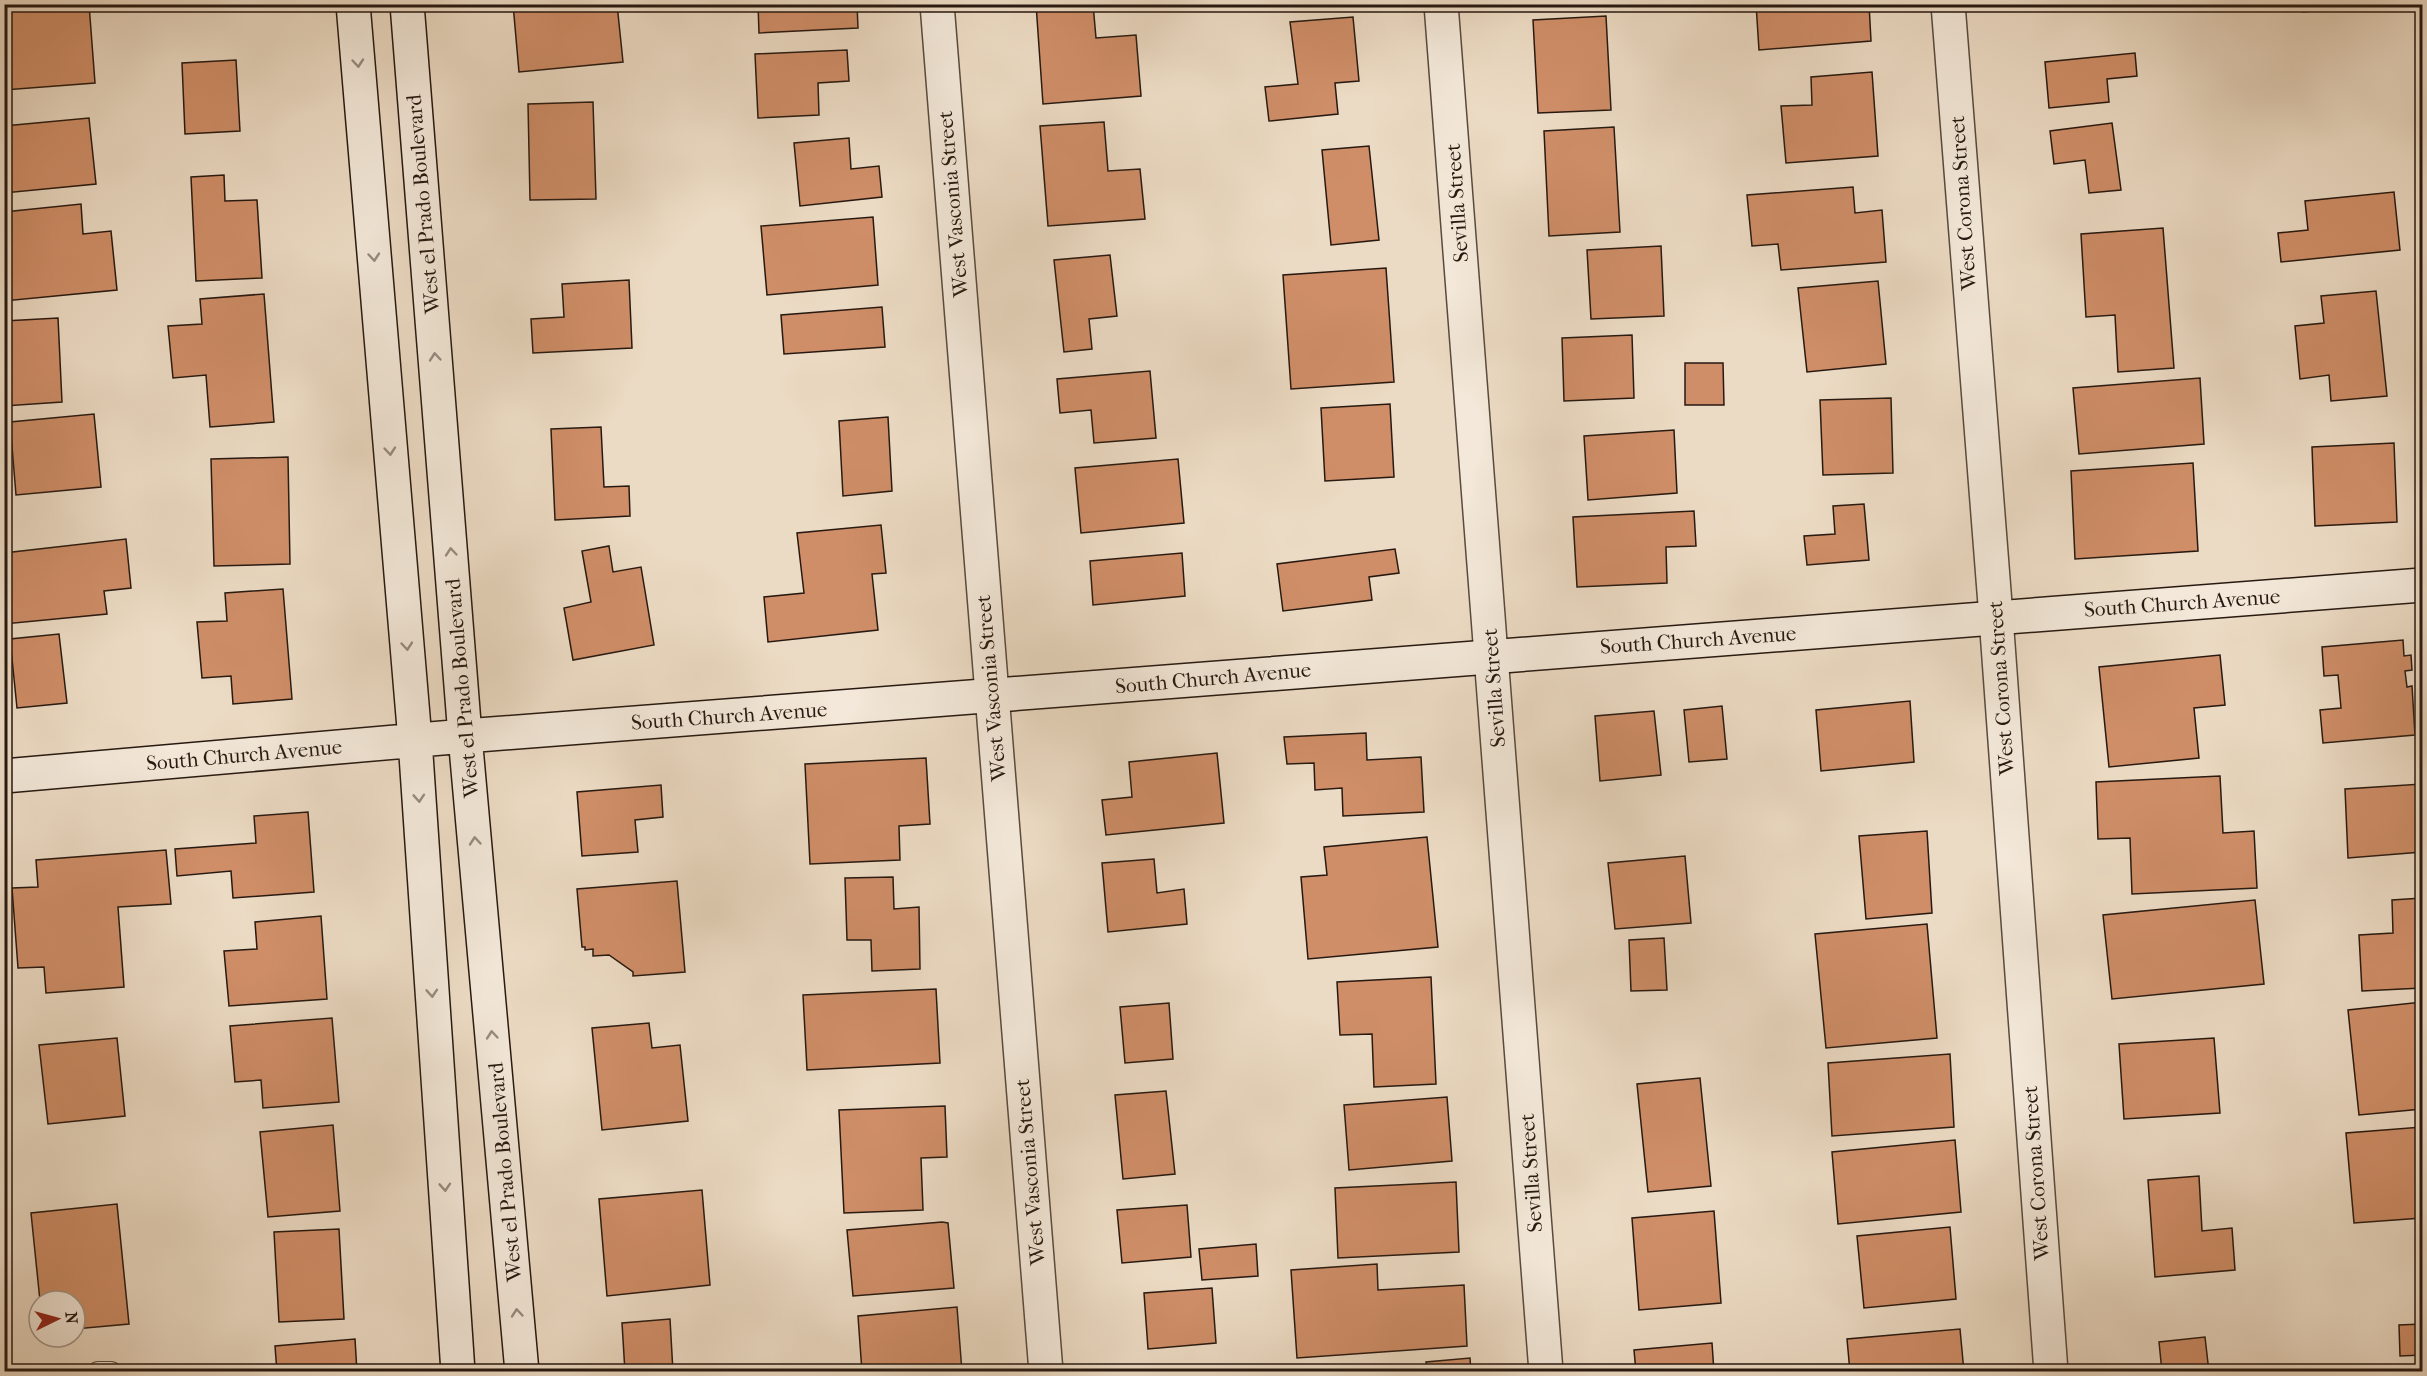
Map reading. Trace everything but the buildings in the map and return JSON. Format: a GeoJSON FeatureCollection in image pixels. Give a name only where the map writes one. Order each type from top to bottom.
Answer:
{"type":"FeatureCollection","features":[{"type":"Feature","properties":{"kind":"street"},"geometry":{"type":"LineString","coordinates":[[353,4],[415,740],[458,1371]]}},
{"type":"Feature","properties":{"kind":"street","name":"West el Prado Boulevard"},"geometry":{"type":"LineString","coordinates":[[407,4],[465,736],[522,1371]]}},
{"type":"Feature","properties":{"kind":"street","name":"West Vasconia Street"},"geometry":{"type":"LineString","coordinates":[[937,4],[1046,1371]]}},
{"type":"Feature","properties":{"kind":"street","name":"Sevilla Street"},"geometry":{"type":"LineString","coordinates":[[1441,4],[1546,1371]]}},
{"type":"Feature","properties":{"kind":"street","name":"West Corona Street"},"geometry":{"type":"LineString","coordinates":[[1948,4],[1996,617],[2051,1371]]}},
{"type":"Feature","properties":{"kind":"street","name":"South Church Avenue"},"geometry":{"type":"LineString","coordinates":[[4,776],[465,736],[2422,585]]}},
{"type":"Feature","properties":{"kind":"lane"},"geometry":{"type":"LineString","coordinates":[[98,1371],[111,1371]]}}]}
